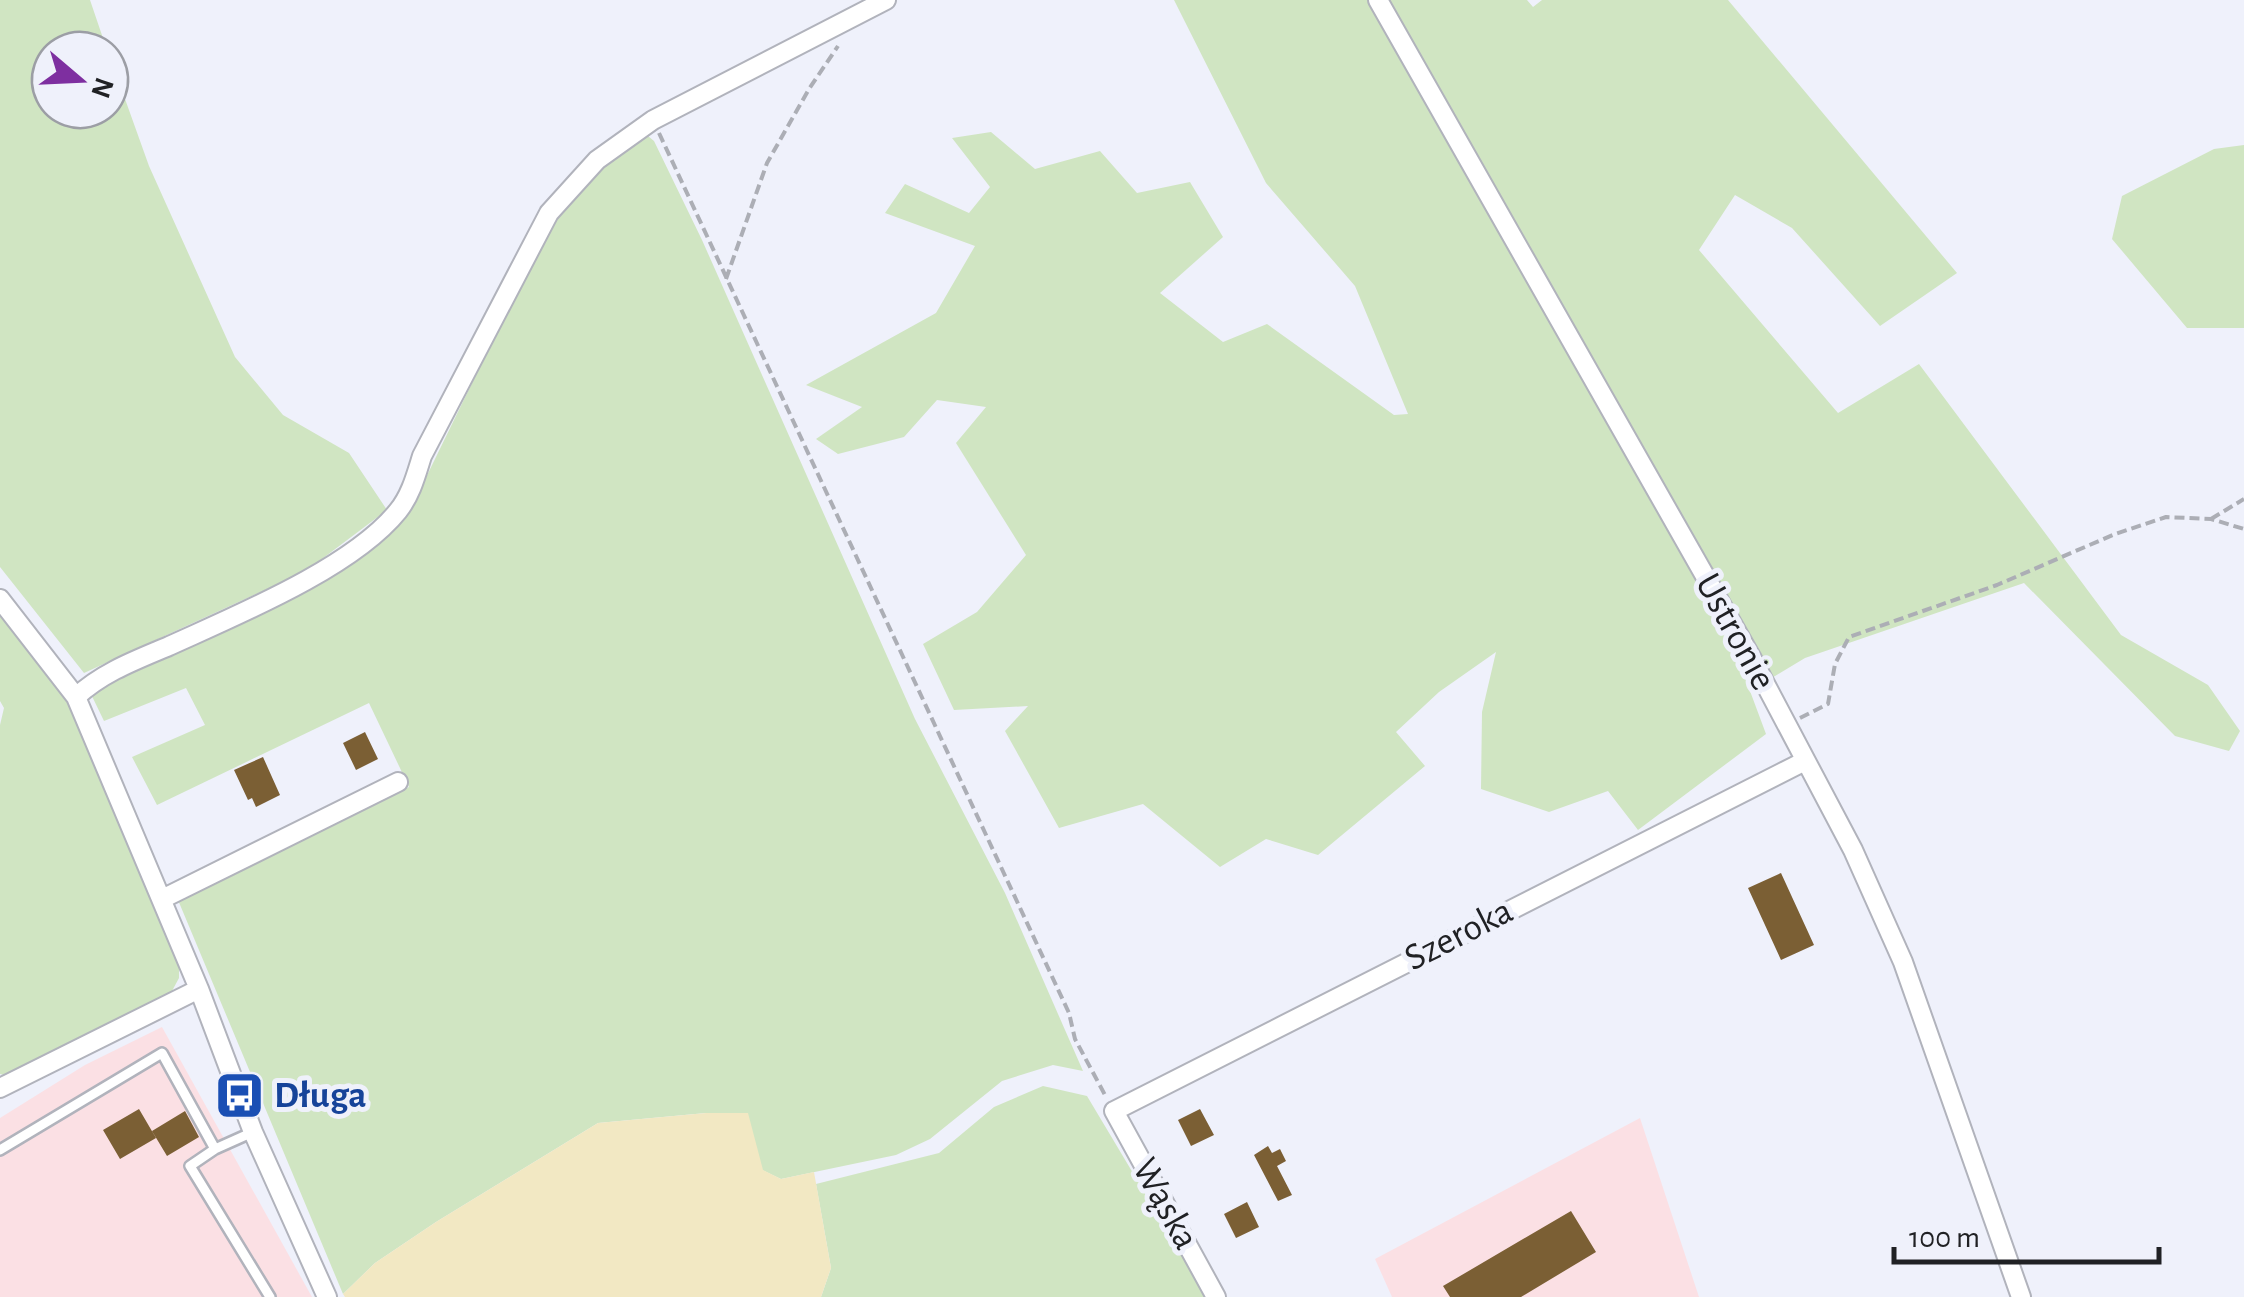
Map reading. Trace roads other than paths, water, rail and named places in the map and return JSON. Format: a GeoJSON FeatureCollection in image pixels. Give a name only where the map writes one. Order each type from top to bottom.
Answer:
{"type":"FeatureCollection","features":[{"type":"Feature","properties":{"kind":"street"},"geometry":{"type":"LineString","coordinates":[[76,697],[97,678],[235,616],[363,547],[400,510],[414,484],[422,456],[549,213],[597,160],[652,120],[886,0]]}},
{"type":"Feature","properties":{"kind":"street","name":"Ustronie"},"geometry":{"type":"LineString","coordinates":[[1378,0],[1853,850],[1904,962],[2021,1297]]}},
{"type":"Feature","properties":{"kind":"street"},"geometry":{"type":"LineString","coordinates":[[0,599],[76,697],[162,898],[253,1132],[327,1297]]}},
{"type":"Feature","properties":{"kind":"street","name":"Szeroka"},"geometry":{"type":"LineString","coordinates":[[1114,1110],[1806,760]]}},
{"type":"Feature","properties":{"kind":"street"},"geometry":{"type":"LineString","coordinates":[[162,898],[398,782]]}},
{"type":"Feature","properties":{"kind":"street"},"geometry":{"type":"LineString","coordinates":[[0,1088],[199,989]]}},
{"type":"Feature","properties":{"kind":"street","name":"Wąska"},"geometry":{"type":"LineString","coordinates":[[1114,1110],[1216,1297]]}},
{"type":"Feature","properties":{"kind":"lane"},"geometry":{"type":"LineString","coordinates":[[0,1150],[162,1053],[214,1149]]}},
{"type":"Feature","properties":{"kind":"lane"},"geometry":{"type":"LineString","coordinates":[[253,1132],[214,1149],[190,1166],[270,1297]]}},
{"type":"Feature","properties":{"kind":"place","name":"Długa"},"geometry":{"type":"Point","coordinates":[239,1096]}}]}
